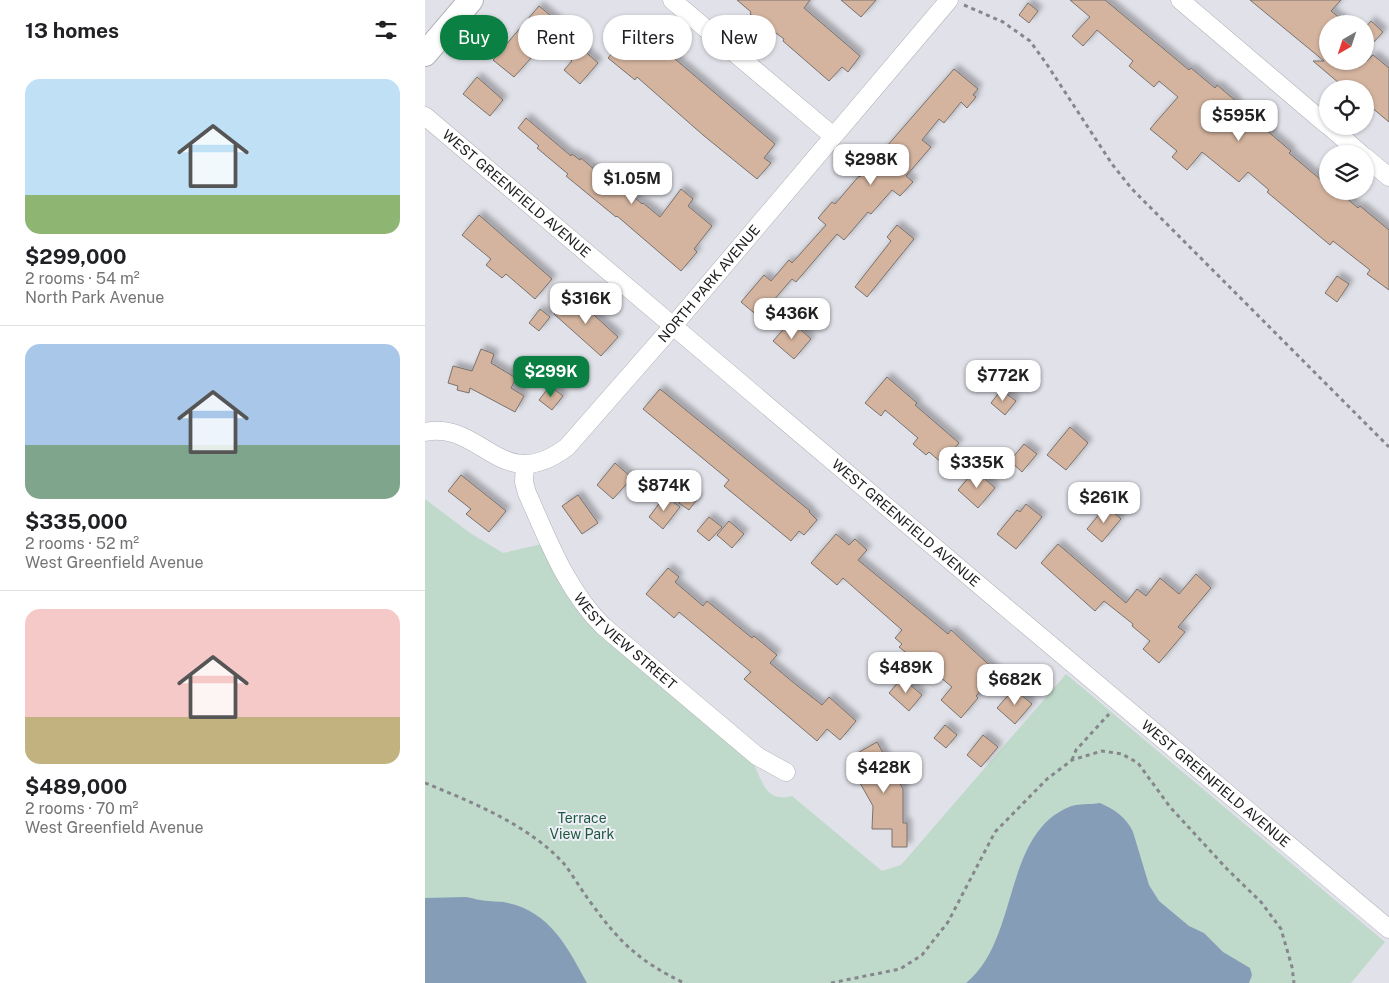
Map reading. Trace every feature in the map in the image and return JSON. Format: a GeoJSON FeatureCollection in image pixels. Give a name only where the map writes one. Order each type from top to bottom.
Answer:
{"type":"FeatureCollection","features":[{"type":"Feature","properties":{"kind":"street"},"geometry":{"type":"LineString","coordinates":[[425,54],[471,0]]}},
{"type":"Feature","properties":{"kind":"street"},"geometry":{"type":"LineString","coordinates":[[672,0],[833,136]]}},
{"type":"Feature","properties":{"kind":"street"},"geometry":{"type":"LineString","coordinates":[[1180,0],[1319,118]]}},
{"type":"Feature","properties":{"kind":"street","name":"NORTH PARK AVENUE"},"geometry":{"type":"LineString","coordinates":[[425,432],[437,431],[458,435],[506,461],[525,465],[541,463],[567,447],[673,326],[833,136],[956,2]]}},
{"type":"Feature","properties":{"kind":"street","name":"WEST GREENFIELD AVENUE"},"geometry":{"type":"LineString","coordinates":[[425,116],[1389,929]]}},
{"type":"Feature","properties":{"kind":"street"},"geometry":{"type":"LineString","coordinates":[[1339,135],[1350,145]]}},
{"type":"Feature","properties":{"kind":"street"},"geometry":{"type":"LineString","coordinates":[[1374,164],[1389,177]]}},
{"type":"Feature","properties":{"kind":"street","name":"WEST VIEW STREET"},"geometry":{"type":"LineString","coordinates":[[525,465],[524,482],[527,493],[567,580],[583,604],[603,626],[757,756],[786,772]]}},
{"type":"Feature","properties":{"kind":"path"},"geometry":{"type":"LineString","coordinates":[[956,2],[1003,22],[1030,41],[1112,164],[1131,188],[1389,447]]}},
{"type":"Feature","properties":{"kind":"path"},"geometry":{"type":"LineString","coordinates":[[1073,760],[1077,750],[1120,702]]}},
{"type":"Feature","properties":{"kind":"path"},"geometry":{"type":"LineString","coordinates":[[831,983],[900,969],[921,955],[948,922],[995,832],[1047,779],[1073,760],[1102,751],[1122,754],[1138,763],[1170,807],[1272,915],[1286,941],[1294,983]]}},
{"type":"Feature","properties":{"kind":"path"},"geometry":{"type":"LineString","coordinates":[[425,783],[486,809],[537,841],[564,865],[612,931],[631,951],[684,983]]}},
{"type":"Feature","properties":{"kind":"green space","name":"Terrace View Park"},"geometry":{"type":"Polygon","coordinates":[[[425,499],[470,533],[503,553],[542,544],[561,584],[583,618],[754,765],[763,784],[771,794],[783,797],[792,796],[882,871],[901,865],[1066,674],[1385,942],[1351,983],[425,983],[425,499]]]}},
{"type":"Feature","properties":{"kind":"water"},"geometry":{"type":"Polygon","coordinates":[[[1100,803],[1119,814],[1127,822],[1133,832],[1149,885],[1159,901],[1189,926],[1204,933],[1223,952],[1250,968],[1252,975],[1249,983],[966,983],[983,964],[995,941],[1021,863],[1032,840],[1048,821],[1069,807],[1100,803]]]}},
{"type":"Feature","properties":{"kind":"water"},"geometry":{"type":"Polygon","coordinates":[[[466,897],[483,901],[506,902],[535,914],[556,933],[573,957],[587,983],[425,983],[425,898],[466,897]]]}},
{"type":"Feature","properties":{"kind":"building"},"geometry":{"type":"Polygon","coordinates":[[[737,0],[810,0],[804,8],[860,56],[848,72],[842,67],[829,81],[776,33],[776,15],[751,15],[751,12],[737,0]]]}},
{"type":"Feature","properties":{"kind":"building"},"geometry":{"type":"Polygon","coordinates":[[[841,0],[876,0],[861,17],[841,0]]]}},
{"type":"Feature","properties":{"kind":"building"},"geometry":{"type":"Polygon","coordinates":[[[1070,0],[1105,0],[1189,70],[1191,68],[1215,88],[1217,85],[1237,102],[1235,104],[1291,151],[1289,153],[1319,178],[1319,200],[1349,200],[1358,208],[1360,206],[1389,230],[1389,290],[1367,274],[1370,270],[1333,241],[1330,245],[1267,192],[1269,190],[1248,172],[1239,182],[1202,152],[1187,170],[1172,157],[1177,151],[1150,129],[1178,97],[1159,81],[1154,87],[1129,66],[1133,61],[1097,30],[1083,46],[1072,36],[1090,17],[1070,0]]]}},
{"type":"Feature","properties":{"kind":"building"},"geometry":{"type":"Polygon","coordinates":[[[1250,0],[1341,0],[1331,11],[1336,15],[1319,15],[1319,57],[1250,0]]]}},
{"type":"Feature","properties":{"kind":"building"},"geometry":{"type":"Polygon","coordinates":[[[1028,3],[1038,11],[1029,23],[1019,15],[1028,3]]]}},
{"type":"Feature","properties":{"kind":"building"},"geometry":{"type":"Polygon","coordinates":[[[539,6],[550,15],[531,15],[539,6]]]}},
{"type":"Feature","properties":{"kind":"building"},"geometry":{"type":"Polygon","coordinates":[[[1374,24],[1383,32],[1374,42],[1374,24]]]}},
{"type":"Feature","properties":{"kind":"building"},"geometry":{"type":"Polygon","coordinates":[[[518,31],[518,60],[529,60],[514,77],[493,60],[508,60],[508,42],[518,31]]]}},
{"type":"Feature","properties":{"kind":"building"},"geometry":{"type":"Polygon","coordinates":[[[1374,56],[1389,68],[1389,122],[1374,110],[1374,80],[1335,80],[1324,70],[1374,70],[1374,56]]]}},
{"type":"Feature","properties":{"kind":"building"},"geometry":{"type":"Polygon","coordinates":[[[593,59],[598,63],[580,84],[564,70],[572,61],[571,60],[593,59]]]}},
{"type":"Feature","properties":{"kind":"building"},"geometry":{"type":"Polygon","coordinates":[[[610,60],[676,60],[775,144],[764,158],[771,163],[757,179],[637,77],[635,80],[610,60]]]}},
{"type":"Feature","properties":{"kind":"building"},"geometry":{"type":"Polygon","coordinates":[[[954,69],[978,89],[973,95],[976,97],[967,108],[961,102],[944,123],[939,119],[922,140],[931,147],[906,176],[913,182],[900,196],[892,190],[871,214],[868,212],[844,240],[837,234],[796,282],[792,279],[759,317],[741,302],[764,275],[771,281],[789,260],[792,263],[826,225],[818,218],[832,202],[835,204],[860,177],[954,69]]]}},
{"type":"Feature","properties":{"kind":"building"},"geometry":{"type":"Polygon","coordinates":[[[477,77],[503,100],[490,116],[463,94],[477,77]]]}},
{"type":"Feature","properties":{"kind":"building"},"geometry":{"type":"Polygon","coordinates":[[[526,118],[571,156],[572,154],[580,160],[581,158],[610,183],[613,179],[660,217],[681,189],[693,199],[688,206],[712,226],[694,249],[697,252],[681,271],[617,216],[566,176],[568,174],[537,148],[539,146],[518,128],[526,118]]]}},
{"type":"Feature","properties":{"kind":"building"},"geometry":{"type":"Polygon","coordinates":[[[479,215],[552,279],[535,299],[506,274],[502,278],[486,265],[491,259],[462,235],[479,215]]]}},
{"type":"Feature","properties":{"kind":"building"},"geometry":{"type":"Polygon","coordinates":[[[897,225],[914,239],[867,297],[855,287],[891,241],[887,237],[897,225]]]}},
{"type":"Feature","properties":{"kind":"building"},"geometry":{"type":"Polygon","coordinates":[[[1337,276],[1349,284],[1337,302],[1325,293],[1337,276]]]}},
{"type":"Feature","properties":{"kind":"building"},"geometry":{"type":"Polygon","coordinates":[[[571,294],[618,337],[601,356],[554,314],[571,294]]]}},
{"type":"Feature","properties":{"kind":"building"},"geometry":{"type":"Polygon","coordinates":[[[540,309],[550,317],[539,331],[529,323],[540,309]]]}},
{"type":"Feature","properties":{"kind":"building"},"geometry":{"type":"Polygon","coordinates":[[[791,321],[811,339],[794,359],[773,341],[791,321]]]}},
{"type":"Feature","properties":{"kind":"building"},"geometry":{"type":"Polygon","coordinates":[[[481,349],[494,354],[491,363],[516,378],[511,388],[524,396],[515,412],[470,388],[469,393],[457,390],[458,386],[448,383],[453,366],[472,371],[481,349]]]}},
{"type":"Feature","properties":{"kind":"building"},"geometry":{"type":"Polygon","coordinates":[[[557,364],[570,375],[559,388],[547,378],[557,364]]]}},
{"type":"Feature","properties":{"kind":"building"},"geometry":{"type":"Polygon","coordinates":[[[887,377],[917,403],[915,405],[959,443],[942,463],[929,452],[926,455],[913,444],[918,438],[885,410],[881,416],[865,403],[887,377]]]}},
{"type":"Feature","properties":{"kind":"building"},"geometry":{"type":"Polygon","coordinates":[[[550,386],[563,396],[552,410],[539,400],[550,386]]]}},
{"type":"Feature","properties":{"kind":"building"},"geometry":{"type":"Polygon","coordinates":[[[660,389],[810,511],[817,520],[804,535],[799,531],[791,541],[724,486],[729,480],[643,409],[660,389]]]}},
{"type":"Feature","properties":{"kind":"building"},"geometry":{"type":"Polygon","coordinates":[[[1001,390],[1016,401],[1005,415],[991,403],[1001,390]]]}},
{"type":"Feature","properties":{"kind":"building"},"geometry":{"type":"Polygon","coordinates":[[[1070,427],[1088,443],[1066,470],[1047,455],[1070,427]]]}},
{"type":"Feature","properties":{"kind":"building"},"geometry":{"type":"Polygon","coordinates":[[[1024,444],[1037,454],[1022,472],[1010,461],[1024,444]]]}},
{"type":"Feature","properties":{"kind":"building"},"geometry":{"type":"Polygon","coordinates":[[[615,463],[632,478],[613,499],[597,485],[615,463]]]}},
{"type":"Feature","properties":{"kind":"building"},"geometry":{"type":"Polygon","coordinates":[[[975,470],[995,488],[978,508],[958,490],[975,470]]]}},
{"type":"Feature","properties":{"kind":"building"},"geometry":{"type":"Polygon","coordinates":[[[461,475],[506,511],[489,532],[466,514],[471,509],[448,491],[461,475]]]}},
{"type":"Feature","properties":{"kind":"building"},"geometry":{"type":"Polygon","coordinates":[[[689,491],[698,498],[689,510],[679,503],[689,491]]]}},
{"type":"Feature","properties":{"kind":"building"},"geometry":{"type":"Polygon","coordinates":[[[578,495],[598,523],[582,534],[562,506],[578,495]]]}},
{"type":"Feature","properties":{"kind":"building"},"geometry":{"type":"Polygon","coordinates":[[[665,496],[680,507],[663,529],[649,517],[665,496]]]}},
{"type":"Feature","properties":{"kind":"building"},"geometry":{"type":"Polygon","coordinates":[[[1026,504],[1042,517],[1016,549],[997,534],[1017,510],[1020,512],[1026,504]]]}},
{"type":"Feature","properties":{"kind":"building"},"geometry":{"type":"Polygon","coordinates":[[[1106,506],[1121,519],[1102,542],[1087,529],[1106,506]]]}},
{"type":"Feature","properties":{"kind":"building"},"geometry":{"type":"Polygon","coordinates":[[[709,517],[722,527],[709,541],[697,531],[709,517]]]}},
{"type":"Feature","properties":{"kind":"building"},"geometry":{"type":"Polygon","coordinates":[[[729,521],[744,534],[732,548],[717,535],[729,521]]]}},
{"type":"Feature","properties":{"kind":"building"},"geometry":{"type":"Polygon","coordinates":[[[836,534],[849,545],[855,539],[867,550],[858,560],[948,634],[951,630],[997,672],[976,696],[978,698],[961,718],[941,700],[952,687],[911,653],[909,655],[899,647],[902,644],[895,638],[902,630],[843,578],[837,585],[811,563],[836,534]]]}},
{"type":"Feature","properties":{"kind":"building"},"geometry":{"type":"Polygon","coordinates":[[[1058,544],[1126,603],[1137,589],[1146,596],[1160,578],[1179,594],[1196,574],[1211,588],[1178,627],[1185,632],[1159,663],[1143,649],[1150,641],[1132,626],[1133,624],[1104,601],[1095,611],[1041,563],[1058,544]]]}},
{"type":"Feature","properties":{"kind":"building"},"geometry":{"type":"Polygon","coordinates":[[[668,568],[679,577],[675,582],[703,606],[707,601],[752,638],[754,636],[777,655],[770,663],[794,683],[822,705],[829,697],[856,721],[840,740],[827,729],[817,741],[744,679],[751,672],[679,612],[674,618],[646,594],[668,568]]]}},
{"type":"Feature","properties":{"kind":"building"},"geometry":{"type":"Polygon","coordinates":[[[902,678],[922,695],[909,711],[889,693],[902,678]]]}},
{"type":"Feature","properties":{"kind":"building"},"geometry":{"type":"Polygon","coordinates":[[[1014,689],[1032,704],[1015,724],[997,708],[1014,689]]]}},
{"type":"Feature","properties":{"kind":"building"},"geometry":{"type":"Polygon","coordinates":[[[945,725],[957,735],[946,748],[934,738],[945,725]]]}},
{"type":"Feature","properties":{"kind":"building"},"geometry":{"type":"Polygon","coordinates":[[[983,735],[998,747],[981,767],[967,755],[983,735]]]}},
{"type":"Feature","properties":{"kind":"building"},"geometry":{"type":"Polygon","coordinates":[[[877,742],[903,789],[903,823],[907,823],[907,847],[892,847],[892,829],[872,829],[873,806],[860,783],[867,779],[854,755],[877,742]]]}}]}
